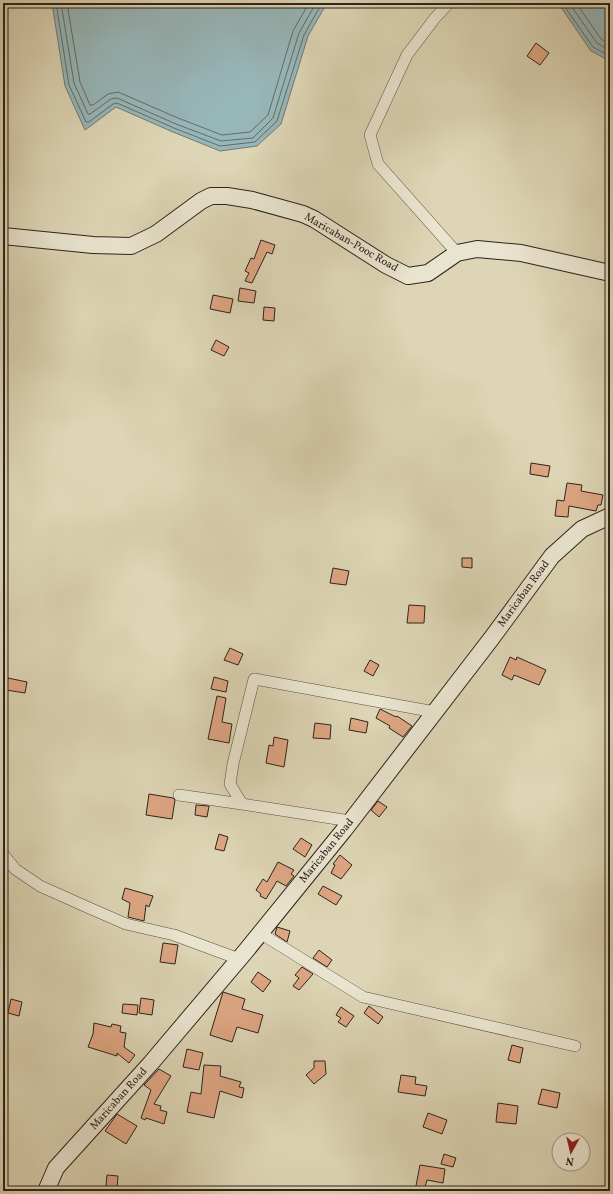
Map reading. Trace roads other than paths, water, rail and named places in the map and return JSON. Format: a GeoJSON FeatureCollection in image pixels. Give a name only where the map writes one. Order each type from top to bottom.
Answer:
{"type":"FeatureCollection","features":[{"type":"Feature","properties":{"kind":"street"},"geometry":{"type":"LineString","coordinates":[[449,3],[435,18],[407,55],[370,135],[378,164],[457,253]]}},
{"type":"Feature","properties":{"kind":"street","name":"Maricaban-Pooc Road"},"geometry":{"type":"LineString","coordinates":[[3,236],[93,245],[131,246],[156,234],[201,201],[211,196],[227,196],[252,200],[303,214],[314,219],[386,265],[408,276],[428,274],[457,253],[477,249],[521,253],[610,273]]}},
{"type":"Feature","properties":{"kind":"street","name":"Maricaban Road"},"geometry":{"type":"LineString","coordinates":[[46,1191],[56,1168],[151,1063],[238,960],[350,822],[491,639],[552,556],[582,529],[610,516]]}},
{"type":"Feature","properties":{"kind":"street"},"geometry":{"type":"LineString","coordinates":[[242,804],[230,784],[233,764],[254,679],[435,712]]}},
{"type":"Feature","properties":{"kind":"street"},"geometry":{"type":"LineString","coordinates":[[179,795],[350,822]]}},
{"type":"Feature","properties":{"kind":"street"},"geometry":{"type":"LineString","coordinates":[[3,854],[15,869],[40,886],[87,908],[126,924],[174,935],[238,960]]}},
{"type":"Feature","properties":{"kind":"street"},"geometry":{"type":"LineString","coordinates":[[260,933],[363,997],[575,1046]]}},
{"type":"Feature","properties":{"kind":"water"},"geometry":{"type":"Polygon","coordinates":[[[52,3],[327,3],[308,36],[281,124],[257,146],[220,151],[116,107],[85,130],[65,86],[52,3]]]}},
{"type":"Feature","properties":{"kind":"water"},"geometry":{"type":"Polygon","coordinates":[[[558,3],[610,3],[610,61],[591,51],[558,3]]]}}]}
